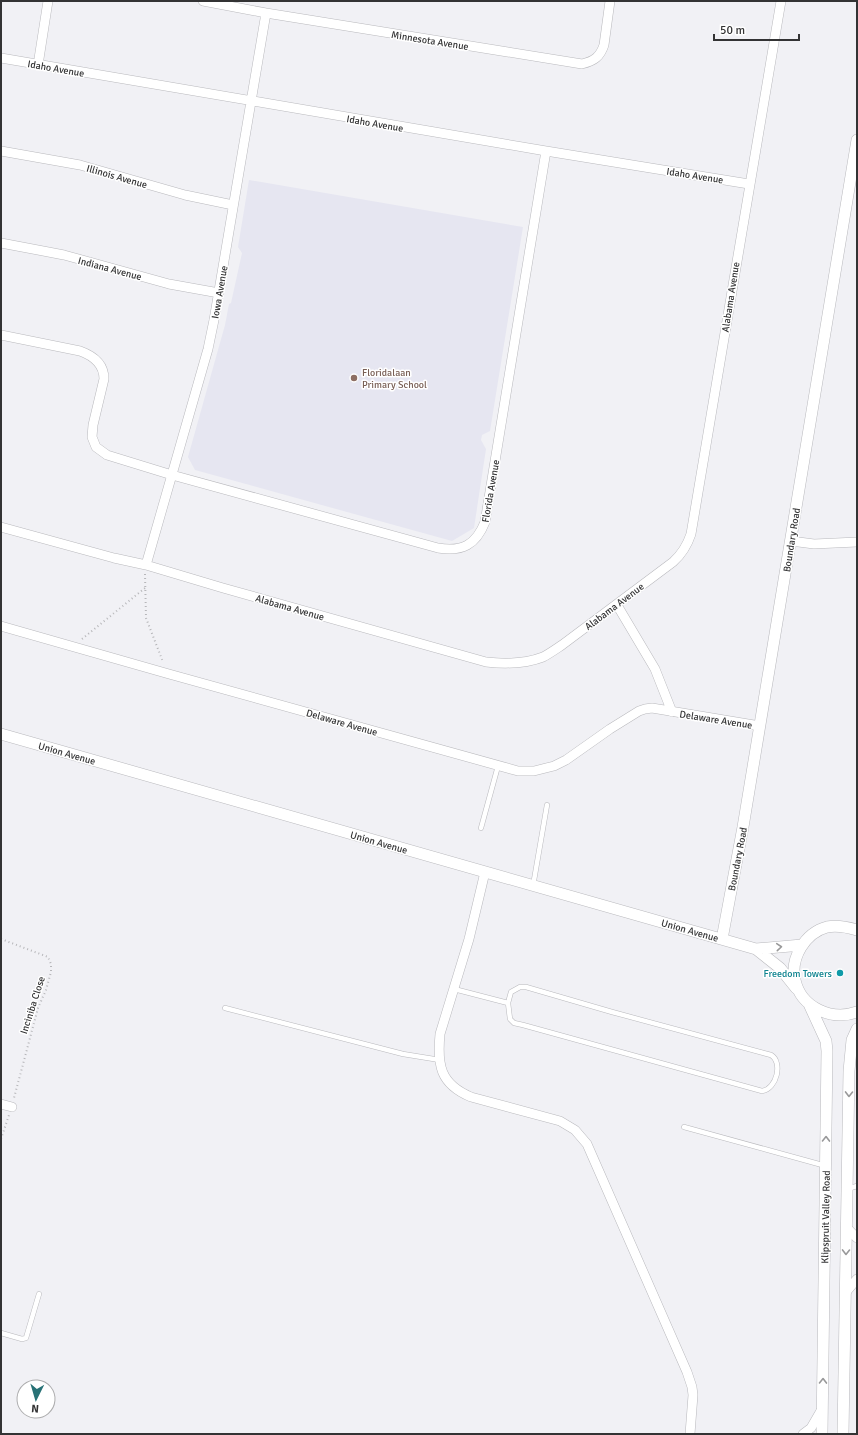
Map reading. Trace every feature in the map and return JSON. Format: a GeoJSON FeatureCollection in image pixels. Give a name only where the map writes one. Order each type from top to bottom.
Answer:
{"type":"FeatureCollection","features":[{"type":"Feature","properties":{"kind":"street"},"geometry":{"type":"LineString","coordinates":[[38,65],[48,1]]}},
{"type":"Feature","properties":{"kind":"street","name":"Minnesota Avenue"},"geometry":{"type":"LineString","coordinates":[[203,1],[266,13],[573,64],[591,62],[598,58],[604,44],[610,1]]}},
{"type":"Feature","properties":{"kind":"street","name":"Alabama Avenue"},"geometry":{"type":"LineString","coordinates":[[1,527],[114,558],[146,565],[486,662],[520,662],[544,656],[617,605],[680,556],[691,534],[781,1]]}},
{"type":"Feature","properties":{"kind":"street","name":"Iowa Avenue"},"geometry":{"type":"LineString","coordinates":[[146,565],[208,349],[219,293],[266,13]]}},
{"type":"Feature","properties":{"kind":"street","name":"Idaho Avenue"},"geometry":{"type":"LineString","coordinates":[[1,58],[251,102],[749,184]]}},
{"type":"Feature","properties":{"kind":"street","name":"Boundary Road"},"geometry":{"type":"LineString","coordinates":[[722,939],[743,827],[854,181],[857,140]]}},
{"type":"Feature","properties":{"kind":"street","name":"Illinois Avenue"},"geometry":{"type":"LineString","coordinates":[[1,151],[80,165],[185,195],[233,205]]}},
{"type":"Feature","properties":{"kind":"street","name":"Florida Avenue"},"geometry":{"type":"LineString","coordinates":[[1,335],[72,349],[87,354],[99,362],[104,373],[103,385],[92,431],[93,443],[107,456],[438,548],[450,550],[462,548],[477,539],[485,522],[546,151]]}},
{"type":"Feature","properties":{"kind":"street","name":"Indiana Avenue"},"geometry":{"type":"LineString","coordinates":[[1,243],[64,255],[169,284],[219,293]]}},
{"type":"Feature","properties":{"kind":"street"},"geometry":{"type":"LineString","coordinates":[[791,541],[814,544],[857,542]]}},
{"type":"Feature","properties":{"kind":"street","name":"Delaware Avenue"},"geometry":{"type":"LineString","coordinates":[[617,605],[655,669],[672,712]]}},
{"type":"Feature","properties":{"kind":"street","name":"Delaware Avenue"},"geometry":{"type":"LineString","coordinates":[[1,626],[498,766],[527,772],[544,770],[566,760],[610,729],[639,711],[645,709],[652,708],[760,726]]}},
{"type":"Feature","properties":{"kind":"street","name":"Union Avenue"},"geometry":{"type":"LineString","coordinates":[[1,734],[756,949],[802,945]]}},
{"type":"Feature","properties":{"kind":"street"},"geometry":{"type":"LineString","coordinates":[[485,872],[469,938],[440,1034],[440,1060],[445,1077],[450,1085],[458,1092],[471,1097],[560,1121],[575,1130],[587,1144],[687,1372],[693,1395],[690,1434]]}},
{"type":"Feature","properties":{"kind":"street"},"geometry":{"type":"LineString","coordinates":[[799,992],[795,980],[794,968],[796,956],[802,945],[813,934],[827,927],[842,926],[857,930]]}},
{"type":"Feature","properties":{"kind":"street","name":"Union Avenue"},"geometry":{"type":"LineString","coordinates":[[756,949],[780,968],[809,1004]]}},
{"type":"Feature","properties":{"kind":"street"},"geometry":{"type":"LineString","coordinates":[[809,1004],[819,1011],[831,1015],[844,1015],[857,1012]]}},
{"type":"Feature","properties":{"kind":"street","name":"Klipspruit Valley Road"},"geometry":{"type":"LineString","coordinates":[[809,1004],[826,1040],[827,1050],[822,1434]]}},
{"type":"Feature","properties":{"kind":"street"},"geometry":{"type":"LineString","coordinates":[[843,1434],[847,1228],[852,1188],[852,1040],[857,1029]]}},
{"type":"Feature","properties":{"kind":"street"},"geometry":{"type":"LineString","coordinates":[[1,1104],[12,1107]]}},
{"type":"Feature","properties":{"kind":"street"},"geometry":{"type":"LineString","coordinates":[[847,1228],[857,1238]]}},
{"type":"Feature","properties":{"kind":"street"},"geometry":{"type":"LineString","coordinates":[[846,1292],[857,1279]]}},
{"type":"Feature","properties":{"kind":"street"},"geometry":{"type":"LineString","coordinates":[[803,1434],[811,1428],[822,1409]]}},
{"type":"Feature","properties":{"kind":"lane"},"geometry":{"type":"LineString","coordinates":[[481,828],[498,766]]}},
{"type":"Feature","properties":{"kind":"lane"},"geometry":{"type":"LineString","coordinates":[[533,886],[546,805]]}},
{"type":"Feature","properties":{"kind":"lane"},"geometry":{"type":"LineString","coordinates":[[526,987],[771,1055],[775,1059],[777,1078],[769,1088],[762,1091],[514,1023],[510,1019],[508,1003],[511,992],[518,988],[526,987]]}},
{"type":"Feature","properties":{"kind":"lane"},"geometry":{"type":"LineString","coordinates":[[454,989],[508,1003]]}},
{"type":"Feature","properties":{"kind":"lane"},"geometry":{"type":"LineString","coordinates":[[225,1008],[404,1054],[440,1060]]}},
{"type":"Feature","properties":{"kind":"lane"},"geometry":{"type":"LineString","coordinates":[[684,1128],[826,1166]]}},
{"type":"Feature","properties":{"kind":"lane"},"geometry":{"type":"LineString","coordinates":[[1,1333],[22,1339],[26,1338],[39,1294]]}},
{"type":"Feature","properties":{"kind":"path"},"geometry":{"type":"LineString","coordinates":[[146,565],[146,618],[160,656],[169,674]]}},
{"type":"Feature","properties":{"kind":"path"},"geometry":{"type":"LineString","coordinates":[[73,646],[145,588]]}},
{"type":"Feature","properties":{"kind":"path","name":"Inciniba Close"},"geometry":{"type":"LineString","coordinates":[[1,939],[48,957],[51,964],[51,972],[46,990],[38,1008],[12,1107],[1,1139]]}},
{"type":"Feature","properties":{"kind":"shaded area","name":"Floridalaan Primary School"},"geometry":{"type":"Polygon","coordinates":[[[249,180],[523,227],[490,431],[482,435],[481,440],[486,449],[474,528],[452,541],[195,470],[188,457],[225,325],[229,304],[231,303],[242,253],[238,247],[249,180]]]}},
{"type":"Feature","properties":{"kind":"place","name":"Floridalaan Primary School"},"geometry":{"type":"Point","coordinates":[354,378]}},
{"type":"Feature","properties":{"kind":"place","name":"Freedom Towers"},"geometry":{"type":"Point","coordinates":[840,973]}}]}
